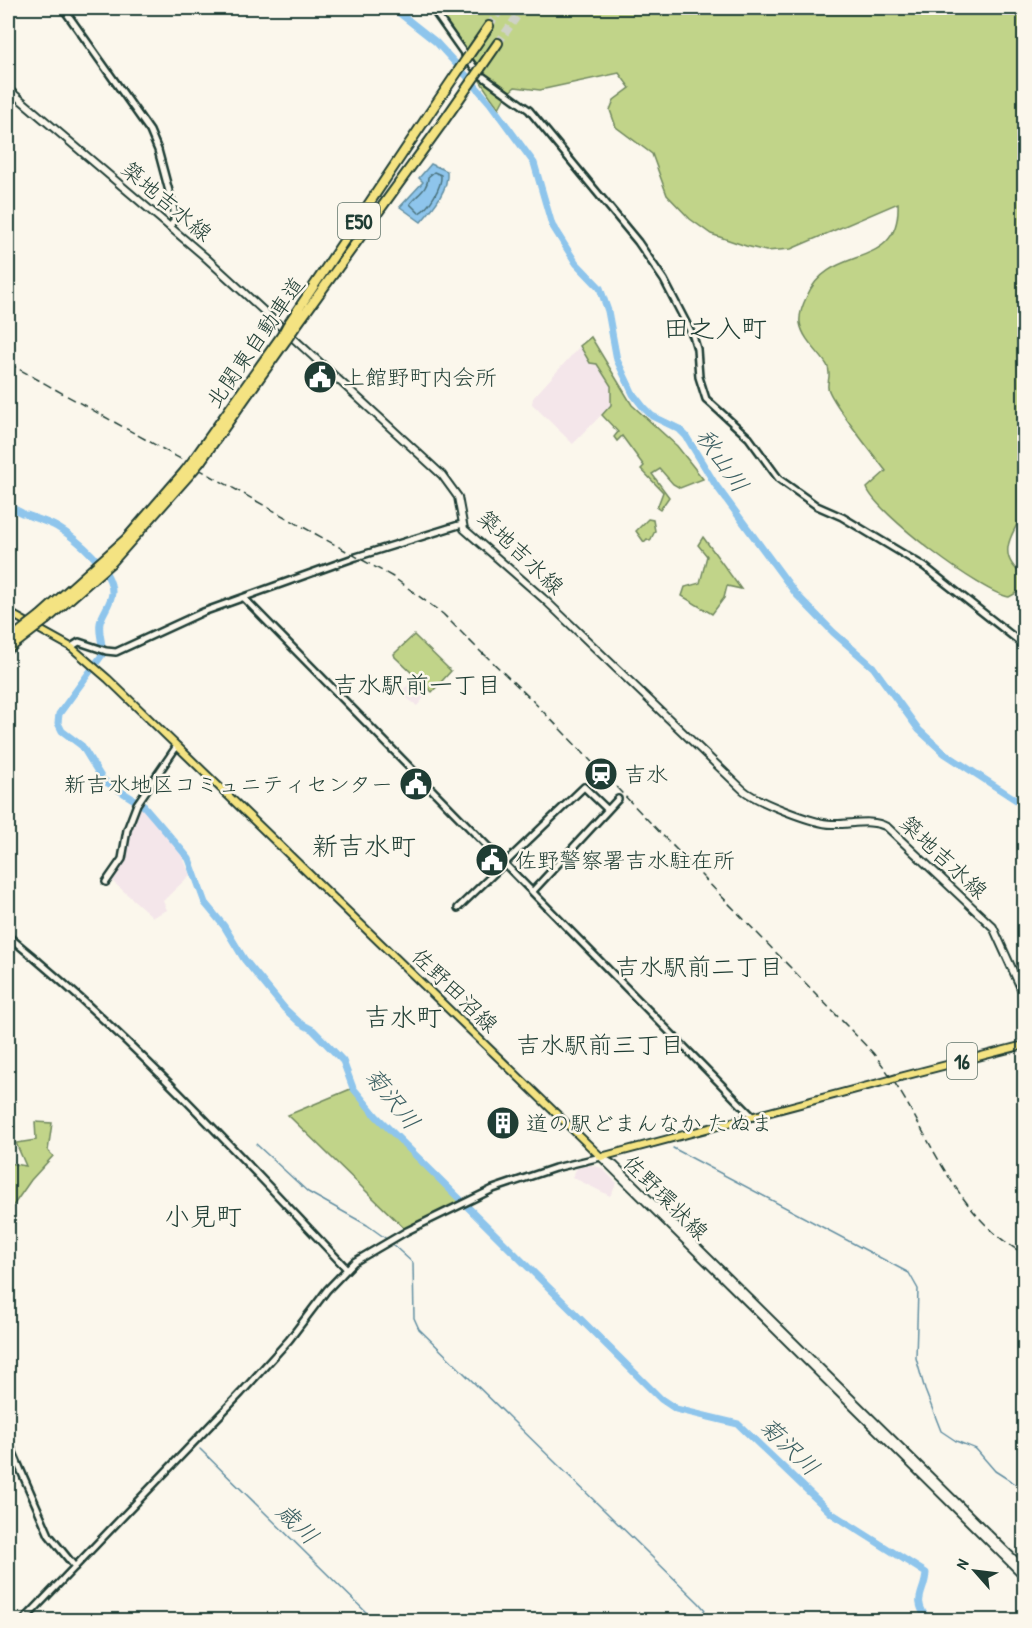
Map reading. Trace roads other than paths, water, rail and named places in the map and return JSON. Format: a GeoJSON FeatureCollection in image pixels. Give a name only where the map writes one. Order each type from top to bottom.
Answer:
{"type":"FeatureCollection","features":[{"type":"Feature","properties":{"kind":"highway","name":"北関東自動車道"},"geometry":{"type":"LineString","coordinates":[[8,649],[110,560],[188,473],[284,337],[489,26]]}},
{"type":"Feature","properties":{"kind":"highway","name":"北関東自動車道"},"geometry":{"type":"LineString","coordinates":[[290,328],[441,125],[498,43]]}},
{"type":"Feature","properties":{"kind":"highway","name":"北関東自動車道"},"geometry":{"type":"LineString","coordinates":[[8,641],[44,618]]}},
{"type":"Feature","properties":{"kind":"main road","name":"築地吉水線"},"geometry":{"type":"LineString","coordinates":[[8,89],[170,227],[446,479],[458,496],[462,524],[544,598],[687,740],[749,795],[826,824],[873,823],[890,829],[993,927],[1024,995]]}},
{"type":"Feature","properties":{"kind":"main road","name":"佐野田沼線"},"geometry":{"type":"LineString","coordinates":[[8,612],[70,647],[108,679],[601,1157]]}},
{"type":"Feature","properties":{"kind":"main road","name":"16"},"geometry":{"type":"LineString","coordinates":[[601,1157],[1024,1045]]}},
{"type":"Feature","properties":{"kind":"main road","name":"佐野環状線"},"geometry":{"type":"LineString","coordinates":[[601,1157],[614,1165],[1024,1569]]}},
{"type":"Feature","properties":{"kind":"main road","name":"佐野環状線"},"geometry":{"type":"LineString","coordinates":[[601,1157],[1024,1576]]}},
{"type":"Feature","properties":{"kind":"street"},"geometry":{"type":"LineString","coordinates":[[63,8],[153,137],[174,210],[174,221],[170,227]]}},
{"type":"Feature","properties":{"kind":"street"},"geometry":{"type":"LineString","coordinates":[[432,8],[473,67],[485,79],[529,110],[548,130],[647,254],[693,336],[697,349],[699,377],[706,399],[749,438],[779,479],[817,506],[917,561],[1024,645]]}},
{"type":"Feature","properties":{"kind":"street"},"geometry":{"type":"LineString","coordinates":[[70,647],[80,642],[116,652],[203,612],[356,556],[462,524]]}},
{"type":"Feature","properties":{"kind":"street"},"geometry":{"type":"LineString","coordinates":[[244,598],[753,1117]]}},
{"type":"Feature","properties":{"kind":"street"},"geometry":{"type":"LineString","coordinates":[[106,882],[122,860],[127,830],[137,804],[177,746]]}},
{"type":"Feature","properties":{"kind":"street"},"geometry":{"type":"LineString","coordinates":[[458,908],[584,787],[608,810]]}},
{"type":"Feature","properties":{"kind":"street"},"geometry":{"type":"LineString","coordinates":[[533,891],[618,799]]}},
{"type":"Feature","properties":{"kind":"street"},"geometry":{"type":"LineString","coordinates":[[8,936],[86,1001],[146,1058],[347,1269]]}},
{"type":"Feature","properties":{"kind":"street"},"geometry":{"type":"LineString","coordinates":[[24,1620],[290,1340],[347,1269],[379,1246],[493,1189],[545,1171],[601,1157]]}},
{"type":"Feature","properties":{"kind":"street"},"geometry":{"type":"LineString","coordinates":[[8,1441],[50,1535],[75,1567]]}},
{"type":"Feature","properties":{"kind":"water"},"geometry":{"type":"Polygon","coordinates":[[[431,164],[447,171],[447,178],[443,192],[421,222],[400,207],[423,182],[419,178],[431,164]]]}},
{"type":"Feature","properties":{"kind":"waterway","name":"秋山川"},"geometry":{"type":"LineString","coordinates":[[393,8],[436,42],[457,65],[490,103],[534,163],[552,225],[576,263],[600,288],[608,311],[617,360],[633,394],[644,408],[652,416],[679,429],[686,436],[715,484],[796,594],[833,632],[873,667],[919,730],[944,753],[1024,805]]}},
{"type":"Feature","properties":{"kind":"waterway","name":"菊沢川"},"geometry":{"type":"LineString","coordinates":[[8,506],[22,513]]}},
{"type":"Feature","properties":{"kind":"waterway","name":"菊沢川"},"geometry":{"type":"LineString","coordinates":[[27,515],[54,525],[74,539],[100,565],[111,584],[111,597],[100,623],[102,655],[59,714],[58,723],[62,731],[82,746],[103,780],[144,806],[189,859],[205,903],[224,926],[244,959],[285,1009],[300,1023],[313,1030],[343,1061],[353,1088],[376,1116],[661,1399],[676,1409],[738,1424],[831,1513],[926,1573],[920,1606],[928,1620]]}},
{"type":"Feature","properties":{"kind":"waterway"},"geometry":{"type":"LineString","coordinates":[[256,1144],[308,1192],[367,1225],[388,1240]]}},
{"type":"Feature","properties":{"kind":"waterway"},"geometry":{"type":"LineString","coordinates":[[673,1148],[909,1273],[918,1289],[916,1358],[925,1390],[941,1431],[956,1441],[976,1449],[995,1471],[1020,1487],[1024,1499]]}},
{"type":"Feature","properties":{"kind":"waterway"},"geometry":{"type":"LineString","coordinates":[[391,1243],[413,1263],[414,1318],[419,1329],[699,1603],[705,1610],[695,1620]]}},
{"type":"Feature","properties":{"kind":"waterway","name":"歳川"},"geometry":{"type":"LineString","coordinates":[[200,1449],[374,1620]]}},
{"type":"Feature","properties":{"kind":"tunnel"},"geometry":{"type":"LineString","coordinates":[[489,26],[502,8]]}},
{"type":"Feature","properties":{"kind":"tunnel"},"geometry":{"type":"LineString","coordinates":[[498,43],[523,8]]}},
{"type":"Feature","properties":{"kind":"railway"},"geometry":{"type":"LineString","coordinates":[[8,363],[393,577],[443,614],[488,659]]}},
{"type":"Feature","properties":{"kind":"railway"},"geometry":{"type":"LineString","coordinates":[[483,653],[532,700],[873,1053],[892,1078],[956,1188],[975,1213],[997,1235],[1024,1254]]}},
{"type":"Feature","properties":{"kind":"place","name":"上館野町内会所"},"geometry":{"type":"Point","coordinates":[320,377]}},
{"type":"Feature","properties":{"kind":"place","name":"吉水"},"geometry":{"type":"Point","coordinates":[601,774]}},
{"type":"Feature","properties":{"kind":"place","name":"新吉水地区コミュニティセンター"},"geometry":{"type":"Point","coordinates":[416,784]}},
{"type":"Feature","properties":{"kind":"place","name":"佐野警察署吉水駐在所"},"geometry":{"type":"Point","coordinates":[492,860]}},
{"type":"Feature","properties":{"kind":"place","name":"道の駅どまんなか たぬま"},"geometry":{"type":"Point","coordinates":[503,1123]}},
{"type":"Feature","properties":{"kind":"district","name":"田之入町"},"geometry":{"type":"Point","coordinates":[715,327]}},
{"type":"Feature","properties":{"kind":"district","name":"吉水駅前一丁目"},"geometry":{"type":"Point","coordinates":[417,684]}},
{"type":"Feature","properties":{"kind":"district","name":"新吉水町"},"geometry":{"type":"Point","coordinates":[364,845]}},
{"type":"Feature","properties":{"kind":"district","name":"吉水駅前二丁目"},"geometry":{"type":"Point","coordinates":[699,966]}},
{"type":"Feature","properties":{"kind":"district","name":"吉水町"},"geometry":{"type":"Point","coordinates":[403,1016]}},
{"type":"Feature","properties":{"kind":"district","name":"吉水駅前三丁目"},"geometry":{"type":"Point","coordinates":[600,1044]}},
{"type":"Feature","properties":{"kind":"district","name":"小見町"},"geometry":{"type":"Point","coordinates":[203,1215]}}]}
